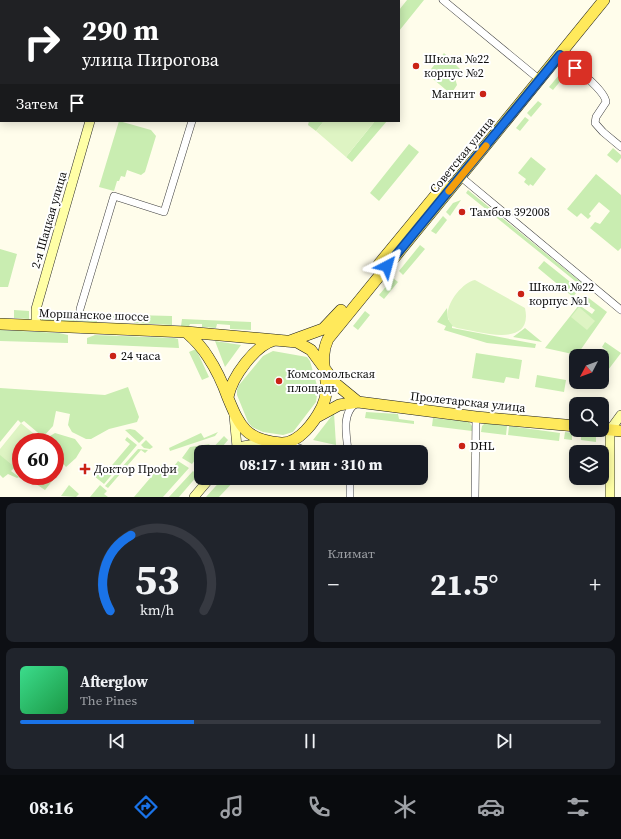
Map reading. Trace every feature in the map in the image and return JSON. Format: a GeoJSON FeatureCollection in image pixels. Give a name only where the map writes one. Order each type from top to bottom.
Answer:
{"type":"FeatureCollection","features":[{"type":"Feature","properties":{"kind":"main road"},"geometry":{"type":"LineString","coordinates":[[290,341],[323,329],[332,321],[458,175],[534,75],[594,0]]}},
{"type":"Feature","properties":{"kind":"main road","name":"Советская улица"},"geometry":{"type":"LineString","coordinates":[[324,366],[323,349],[339,325],[458,175],[560,55],[604,0]]}},
{"type":"Feature","properties":{"kind":"main road","name":"Моршанское шоссе"},"geometry":{"type":"LineString","coordinates":[[0,324],[186,332],[277,339]]}},
{"type":"Feature","properties":{"kind":"main road"},"geometry":{"type":"LineString","coordinates":[[186,332],[199,343],[208,357],[228,397],[234,415],[246,431],[259,439],[267,442],[284,443],[293,441],[324,412],[339,405],[358,402]]}},
{"type":"Feature","properties":{"kind":"main road"},"geometry":{"type":"LineString","coordinates":[[228,397],[230,386],[236,376],[255,352],[268,341],[277,339],[303,344],[311,350],[340,388],[358,402]]}},
{"type":"Feature","properties":{"kind":"main road"},"geometry":{"type":"LineString","coordinates":[[315,419],[326,396],[324,366]]}},
{"type":"Feature","properties":{"kind":"main road","name":"Пролетарская улица"},"geometry":{"type":"LineString","coordinates":[[358,402],[476,417],[569,425]]}},
{"type":"Feature","properties":{"kind":"street"},"geometry":{"type":"LineString","coordinates":[[443,0],[534,75]]}},
{"type":"Feature","properties":{"kind":"street"},"geometry":{"type":"LineString","coordinates":[[560,55],[592,82],[605,96],[606,102],[596,117],[596,122],[603,132],[621,147]]}},
{"type":"Feature","properties":{"kind":"street","name":"2-я Шацкая улица"},"geometry":{"type":"LineString","coordinates":[[36,326],[36,309],[90,122]]}},
{"type":"Feature","properties":{"kind":"street"},"geometry":{"type":"LineString","coordinates":[[80,308],[114,196],[164,212],[192,122]]}},
{"type":"Feature","properties":{"kind":"street"},"geometry":{"type":"LineString","coordinates":[[458,175],[621,310]]}},
{"type":"Feature","properties":{"kind":"street"},"geometry":{"type":"LineString","coordinates":[[348,445],[346,419],[348,409],[358,402]]}},
{"type":"Feature","properties":{"kind":"street"},"geometry":{"type":"LineString","coordinates":[[234,415],[235,445]]}},
{"type":"Feature","properties":{"kind":"street"},"geometry":{"type":"LineString","coordinates":[[610,497],[611,430],[621,415]]}},
{"type":"Feature","properties":{"kind":"street"},"geometry":{"type":"LineString","coordinates":[[475,497],[476,417]]}},
{"type":"Feature","properties":{"kind":"street"},"geometry":{"type":"LineString","coordinates":[[255,445],[267,442]]}},
{"type":"Feature","properties":{"kind":"street"},"geometry":{"type":"LineString","coordinates":[[284,443],[290,445]]}},
{"type":"Feature","properties":{"kind":"street"},"geometry":{"type":"LineString","coordinates":[[194,497],[204,485]]}},
{"type":"Feature","properties":{"kind":"street"},"geometry":{"type":"LineString","coordinates":[[349,485],[350,497]]}},
{"type":"Feature","properties":{"kind":"green space"},"geometry":{"type":"Polygon","coordinates":[[[407,0],[424,0],[400,30],[400,9],[407,0]]]}},
{"type":"Feature","properties":{"kind":"green space"},"geometry":{"type":"Polygon","coordinates":[[[444,53],[460,69],[455,78],[457,85],[451,94],[427,74],[444,53]]]}},
{"type":"Feature","properties":{"kind":"green space"},"geometry":{"type":"Polygon","coordinates":[[[559,75],[563,78],[553,90],[549,87],[559,75]]]}},
{"type":"Feature","properties":{"kind":"green space"},"geometry":{"type":"Polygon","coordinates":[[[538,101],[542,104],[531,117],[527,113],[538,101]]]}},
{"type":"Feature","properties":{"kind":"green space"},"geometry":{"type":"Polygon","coordinates":[[[525,117],[529,120],[520,131],[516,128],[525,117]]]}},
{"type":"Feature","properties":{"kind":"green space"},"geometry":{"type":"Polygon","coordinates":[[[119,122],[151,130],[156,136],[145,172],[141,175],[127,170],[125,177],[121,176],[119,181],[117,181],[114,191],[99,187],[119,122]]]}},
{"type":"Feature","properties":{"kind":"green space"},"geometry":{"type":"Polygon","coordinates":[[[309,122],[323,122],[316,131],[308,125],[309,122]]]}},
{"type":"Feature","properties":{"kind":"green space"},"geometry":{"type":"Polygon","coordinates":[[[323,122],[374,122],[346,157],[316,131],[323,122]]]}},
{"type":"Feature","properties":{"kind":"green space"},"geometry":{"type":"Polygon","coordinates":[[[374,122],[386,122],[352,162],[346,157],[374,122]]]}},
{"type":"Feature","properties":{"kind":"green space"},"geometry":{"type":"Polygon","coordinates":[[[409,144],[419,152],[379,201],[370,193],[409,144]]]}},
{"type":"Feature","properties":{"kind":"green space"},"geometry":{"type":"Polygon","coordinates":[[[613,148],[621,155],[621,158],[617,163],[607,155],[613,148]]]}},
{"type":"Feature","properties":{"kind":"green space"},"geometry":{"type":"Polygon","coordinates":[[[531,157],[546,169],[533,186],[530,184],[529,186],[524,182],[526,179],[518,173],[531,157]]]}},
{"type":"Feature","properties":{"kind":"green space"},"geometry":{"type":"Polygon","coordinates":[[[596,174],[621,195],[621,248],[618,251],[590,228],[595,222],[600,224],[610,211],[599,202],[589,214],[591,216],[588,219],[581,213],[577,217],[567,209],[596,174]]]}},
{"type":"Feature","properties":{"kind":"green space"},"geometry":{"type":"Polygon","coordinates":[[[468,190],[587,287],[585,289],[466,193],[468,190]]]}},
{"type":"Feature","properties":{"kind":"green space"},"geometry":{"type":"Polygon","coordinates":[[[461,200],[450,216],[446,212],[453,203],[461,200]]]}},
{"type":"Feature","properties":{"kind":"green space"},"geometry":{"type":"Polygon","coordinates":[[[443,216],[447,220],[436,234],[431,231],[443,216]]]}},
{"type":"Feature","properties":{"kind":"green space"},"geometry":{"type":"Polygon","coordinates":[[[420,245],[425,249],[403,275],[399,271],[420,245]]]}},
{"type":"Feature","properties":{"kind":"green space"},"geometry":{"type":"Polygon","coordinates":[[[0,249],[17,254],[8,287],[0,287],[0,249]]]}},
{"type":"Feature","properties":{"kind":"green space"},"geometry":{"type":"Polygon","coordinates":[[[544,261],[579,289],[573,297],[538,268],[544,261]]]}},
{"type":"Feature","properties":{"kind":"green space"},"geometry":{"type":"Polygon","coordinates":[[[393,278],[398,282],[384,299],[379,295],[393,278]]]}},
{"type":"Feature","properties":{"kind":"green space"},"geometry":{"type":"Polygon","coordinates":[[[475,280],[525,308],[526,321],[521,329],[513,334],[490,334],[457,328],[451,323],[448,317],[448,309],[451,301],[462,287],[475,280]]]}},
{"type":"Feature","properties":{"kind":"green space"},"geometry":{"type":"Polygon","coordinates":[[[586,296],[607,312],[581,349],[569,349],[569,353],[545,348],[579,305],[592,314],[595,310],[582,301],[586,296]]]}},
{"type":"Feature","properties":{"kind":"green space"},"geometry":{"type":"Polygon","coordinates":[[[579,307],[595,321],[587,330],[571,317],[579,307]]]}},
{"type":"Feature","properties":{"kind":"green space"},"geometry":{"type":"Polygon","coordinates":[[[447,308],[448,319],[454,327],[452,326],[452,328],[536,344],[535,348],[487,343],[444,330],[446,326],[437,322],[447,308]]]}},
{"type":"Feature","properties":{"kind":"green space"},"geometry":{"type":"Polygon","coordinates":[[[14,310],[29,311],[29,319],[14,318],[14,310]]]}},
{"type":"Feature","properties":{"kind":"green space"},"geometry":{"type":"Polygon","coordinates":[[[43,311],[128,315],[128,320],[97,319],[97,322],[42,320],[43,311]]]}},
{"type":"Feature","properties":{"kind":"green space"},"geometry":{"type":"Polygon","coordinates":[[[365,311],[370,315],[358,330],[353,326],[365,311]]]}},
{"type":"Feature","properties":{"kind":"green space"},"geometry":{"type":"Polygon","coordinates":[[[134,315],[172,316],[172,325],[134,323],[134,315]]]}},
{"type":"Feature","properties":{"kind":"green space"},"geometry":{"type":"Polygon","coordinates":[[[182,319],[251,322],[251,330],[230,329],[230,325],[217,324],[216,328],[202,327],[202,324],[181,326],[182,319]]]}},
{"type":"Feature","properties":{"kind":"green space"},"geometry":{"type":"Polygon","coordinates":[[[525,328],[542,342],[513,337],[525,328]]]}},
{"type":"Feature","properties":{"kind":"green space"},"geometry":{"type":"Polygon","coordinates":[[[0,330],[59,333],[68,335],[68,343],[0,341],[0,330]]]}},
{"type":"Feature","properties":{"kind":"green space"},"geometry":{"type":"Polygon","coordinates":[[[95,335],[174,338],[178,339],[179,348],[87,344],[87,338],[95,335]]]}},
{"type":"Feature","properties":{"kind":"green space"},"geometry":{"type":"Polygon","coordinates":[[[215,341],[241,345],[225,367],[215,341]]]}},
{"type":"Feature","properties":{"kind":"green space"},"geometry":{"type":"Polygon","coordinates":[[[605,342],[621,353],[609,369],[609,349],[602,347],[605,342]]]}},
{"type":"Feature","properties":{"kind":"green space"},"geometry":{"type":"Polygon","coordinates":[[[196,349],[209,377],[202,380],[189,352],[196,349]]]}},
{"type":"Feature","properties":{"kind":"green space"},"geometry":{"type":"Polygon","coordinates":[[[273,351],[307,357],[310,361],[318,389],[316,402],[293,432],[283,435],[263,432],[252,427],[248,422],[237,395],[239,385],[263,356],[273,351]]]}},
{"type":"Feature","properties":{"kind":"green space"},"geometry":{"type":"Polygon","coordinates":[[[476,353],[522,360],[519,379],[506,377],[504,383],[472,378],[476,353]]]}},
{"type":"Feature","properties":{"kind":"green space"},"geometry":{"type":"Polygon","coordinates":[[[537,375],[566,380],[564,392],[535,387],[537,375]]]}},
{"type":"Feature","properties":{"kind":"green space"},"geometry":{"type":"Polygon","coordinates":[[[128,387],[139,417],[137,422],[109,429],[91,439],[86,439],[72,432],[68,425],[70,414],[56,411],[53,426],[47,433],[38,433],[24,421],[21,423],[18,420],[0,442],[0,388],[105,395],[128,387]]]}},
{"type":"Feature","properties":{"kind":"green space"},"geometry":{"type":"Polygon","coordinates":[[[366,412],[398,414],[399,419],[414,421],[414,424],[365,418],[366,412]]]}},
{"type":"Feature","properties":{"kind":"green space"},"geometry":{"type":"Polygon","coordinates":[[[334,413],[336,445],[313,440],[334,413]]]}},
{"type":"Feature","properties":{"kind":"green space"},"geometry":{"type":"Polygon","coordinates":[[[433,418],[469,422],[472,426],[472,431],[432,426],[433,418]]]}},
{"type":"Feature","properties":{"kind":"green space"},"geometry":{"type":"Polygon","coordinates":[[[21,423],[33,433],[13,433],[21,423]]]}},
{"type":"Feature","properties":{"kind":"green space"},"geometry":{"type":"Polygon","coordinates":[[[485,423],[507,426],[506,435],[481,432],[482,426],[485,423]]]}},
{"type":"Feature","properties":{"kind":"green space"},"geometry":{"type":"Polygon","coordinates":[[[509,426],[560,433],[559,441],[508,435],[509,426]]]}},
{"type":"Feature","properties":{"kind":"green space"},"geometry":{"type":"Polygon","coordinates":[[[125,430],[135,430],[144,438],[139,443],[125,430]]]}},
{"type":"Feature","properties":{"kind":"green space"},"geometry":{"type":"Polygon","coordinates":[[[218,432],[215,436],[170,451],[169,448],[201,433],[204,438],[218,432]]]}},
{"type":"Feature","properties":{"kind":"green space"},"geometry":{"type":"Polygon","coordinates":[[[565,432],[569,433],[569,437],[572,437],[572,440],[564,439],[565,432]]]}},
{"type":"Feature","properties":{"kind":"green space"},"geometry":{"type":"Polygon","coordinates":[[[12,434],[12,465],[0,455],[0,449],[12,434]]]}},
{"type":"Feature","properties":{"kind":"green space"},"geometry":{"type":"Polygon","coordinates":[[[64,436],[75,439],[82,448],[76,458],[66,467],[64,465],[64,436]]]}},
{"type":"Feature","properties":{"kind":"green space"},"geometry":{"type":"Polygon","coordinates":[[[224,436],[228,440],[224,445],[216,445],[224,436]]]}},
{"type":"Feature","properties":{"kind":"green space"},"geometry":{"type":"Polygon","coordinates":[[[127,437],[137,445],[104,484],[94,476],[96,473],[102,477],[130,444],[125,440],[127,437]]]}},
{"type":"Feature","properties":{"kind":"green space"},"geometry":{"type":"Polygon","coordinates":[[[581,437],[596,437],[596,442],[581,440],[581,437]]]}},
{"type":"Feature","properties":{"kind":"green space"},"geometry":{"type":"Polygon","coordinates":[[[146,440],[153,447],[150,449],[144,448],[141,445],[146,440]]]}},
{"type":"Feature","properties":{"kind":"green space"},"geometry":{"type":"Polygon","coordinates":[[[194,446],[194,461],[192,464],[182,458],[190,447],[194,446]]]}},
{"type":"Feature","properties":{"kind":"green space"},"geometry":{"type":"Polygon","coordinates":[[[138,449],[148,450],[145,453],[141,450],[108,488],[105,486],[138,449]]]}},
{"type":"Feature","properties":{"kind":"green space"},"geometry":{"type":"Polygon","coordinates":[[[0,451],[12,461],[12,476],[8,474],[3,478],[0,475],[0,451]]]}},
{"type":"Feature","properties":{"kind":"green space"},"geometry":{"type":"Polygon","coordinates":[[[178,461],[189,468],[163,497],[134,497],[163,463],[171,470],[178,461]]]}},
{"type":"Feature","properties":{"kind":"green space"},"geometry":{"type":"Polygon","coordinates":[[[193,471],[194,472],[194,480],[179,497],[169,497],[193,471]]]}},
{"type":"Feature","properties":{"kind":"green space"},"geometry":{"type":"Polygon","coordinates":[[[38,485],[49,485],[45,490],[38,485]]]}},
{"type":"Feature","properties":{"kind":"green space"},"geometry":{"type":"Polygon","coordinates":[[[69,485],[79,494],[76,497],[61,496],[69,485]]]}},
{"type":"Feature","properties":{"kind":"green space"},"geometry":{"type":"Polygon","coordinates":[[[100,485],[107,491],[104,494],[108,497],[90,497],[100,485]]]}},
{"type":"Feature","properties":{"kind":"green space"},"geometry":{"type":"Polygon","coordinates":[[[217,485],[230,485],[219,497],[206,497],[217,485]]]}},
{"type":"Feature","properties":{"kind":"slow traffic"},"geometry":{"type":"LineString","coordinates":[[449,191],[486,146]]}},
{"type":"Feature","properties":{"kind":"place","name":"Школа №22 корпус №2"},"geometry":{"type":"Point","coordinates":[416,66]}},
{"type":"Feature","properties":{"kind":"place","name":"Магнит"},"geometry":{"type":"Point","coordinates":[483,94]}},
{"type":"Feature","properties":{"kind":"place","name":"Тамбов 392008"},"geometry":{"type":"Point","coordinates":[462,212]}},
{"type":"Feature","properties":{"kind":"place","name":"Школа №22 корпус №1"},"geometry":{"type":"Point","coordinates":[521,294]}},
{"type":"Feature","properties":{"kind":"place","name":"24 часа"},"geometry":{"type":"Point","coordinates":[113,356]}},
{"type":"Feature","properties":{"kind":"place","name":"Комсомольская площадь"},"geometry":{"type":"Point","coordinates":[279,381]}},
{"type":"Feature","properties":{"kind":"place","name":"DHL"},"geometry":{"type":"Point","coordinates":[462,446]}},
{"type":"Feature","properties":{"kind":"place","name":"Доктор Профи"},"geometry":{"type":"Point","coordinates":[85,469]}},
{"type":"Feature","properties":{"kind":"route"},"geometry":{"type":"LineString","coordinates":[[387,266],[560,55],[575,68]]}}]}
